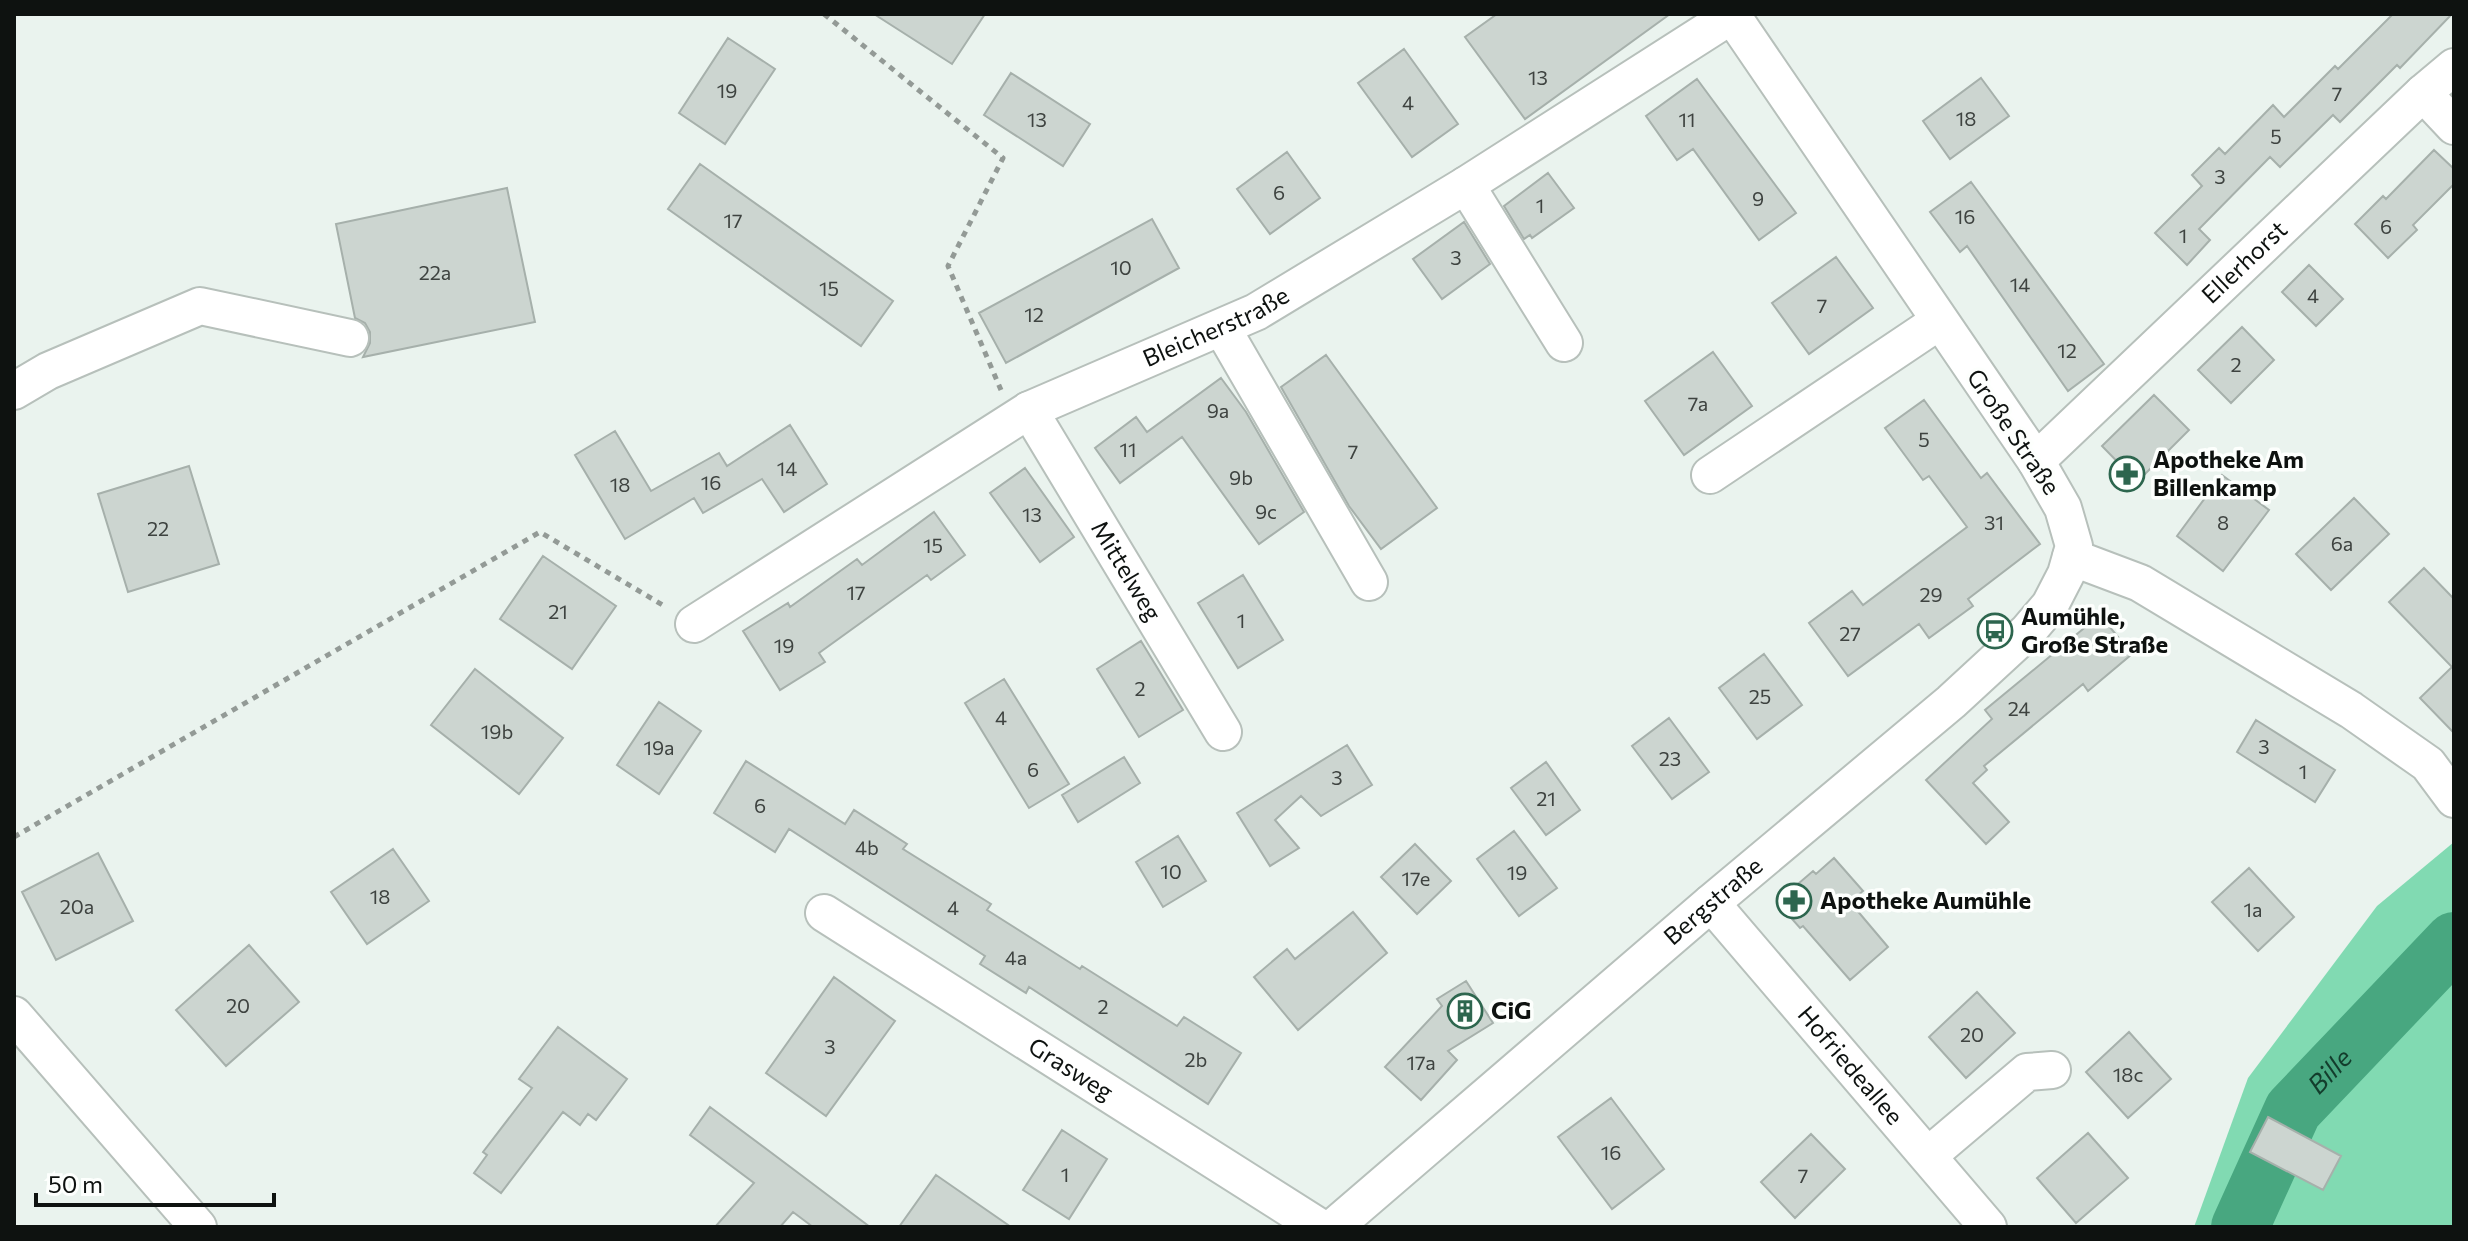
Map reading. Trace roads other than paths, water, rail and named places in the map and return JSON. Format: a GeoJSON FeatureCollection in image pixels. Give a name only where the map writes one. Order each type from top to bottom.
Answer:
{"type":"FeatureCollection","features":[{"type":"Feature","properties":{"kind":"street","name":"Bleicherstraße"},"geometry":{"type":"LineString","coordinates":[[694,624],[1022,415],[1256,312],[1466,185],[1731,14]]}},
{"type":"Feature","properties":{"kind":"street","name":"Große Straße"},"geometry":{"type":"LineString","coordinates":[[1731,14],[1938,322],[2036,461],[2063,508],[2074,546],[2071,557]]}},
{"type":"Feature","properties":{"kind":"street","name":"Ellerhorst"},"geometry":{"type":"LineString","coordinates":[[2036,461],[2454,67]]}},
{"type":"Feature","properties":{"kind":"street"},"geometry":{"type":"LineString","coordinates":[[2423,93],[2454,126]]}},
{"type":"Feature","properties":{"kind":"street"},"geometry":{"type":"LineString","coordinates":[[1466,185],[1564,343]]}},
{"type":"Feature","properties":{"kind":"street"},"geometry":{"type":"LineString","coordinates":[[14,391],[48,371],[200,306],[350,338]]}},
{"type":"Feature","properties":{"kind":"street"},"geometry":{"type":"LineString","coordinates":[[1710,475],[1938,322]]}},
{"type":"Feature","properties":{"kind":"street"},"geometry":{"type":"LineString","coordinates":[[1222,328],[1369,582]]}},
{"type":"Feature","properties":{"kind":"street","name":"Mittelweg"},"geometry":{"type":"LineString","coordinates":[[1022,415],[1223,732]]}},
{"type":"Feature","properties":{"kind":"street"},"geometry":{"type":"LineString","coordinates":[[2071,557],[2140,583],[2351,710],[2428,764],[2454,799]]}},
{"type":"Feature","properties":{"kind":"street","name":"Bergstraße"},"geometry":{"type":"LineString","coordinates":[[1334,1227],[1711,903],[1951,702],[2028,631],[2050,605],[2071,557]]}},
{"type":"Feature","properties":{"kind":"street","name":"Hofriedeallee"},"geometry":{"type":"LineString","coordinates":[[1711,903],[1988,1227]]}},
{"type":"Feature","properties":{"kind":"street","name":"Grasweg"},"geometry":{"type":"LineString","coordinates":[[824,913],[1319,1227]]}},
{"type":"Feature","properties":{"kind":"street"},"geometry":{"type":"LineString","coordinates":[[14,1015],[198,1227]]}},
{"type":"Feature","properties":{"kind":"street"},"geometry":{"type":"LineString","coordinates":[[1929,1155],[2027,1072],[2052,1070]]}},
{"type":"Feature","properties":{"kind":"waterway","name":"Bille"},"geometry":{"type":"LineString","coordinates":[[2240,1227],[2293,1110],[2454,941]]}},
{"type":"Feature","properties":{"kind":"place","name":"Apotheke Am Billenkamp"},"geometry":{"type":"Point","coordinates":[2127,474]}},
{"type":"Feature","properties":{"kind":"place","name":"Aumühle, Große Straße"},"geometry":{"type":"Point","coordinates":[1995,631]}},
{"type":"Feature","properties":{"kind":"place","name":"Apotheke Aumühle"},"geometry":{"type":"Point","coordinates":[1794,901]}},
{"type":"Feature","properties":{"kind":"place","name":"CiG"},"geometry":{"type":"Point","coordinates":[1465,1011]}}]}
